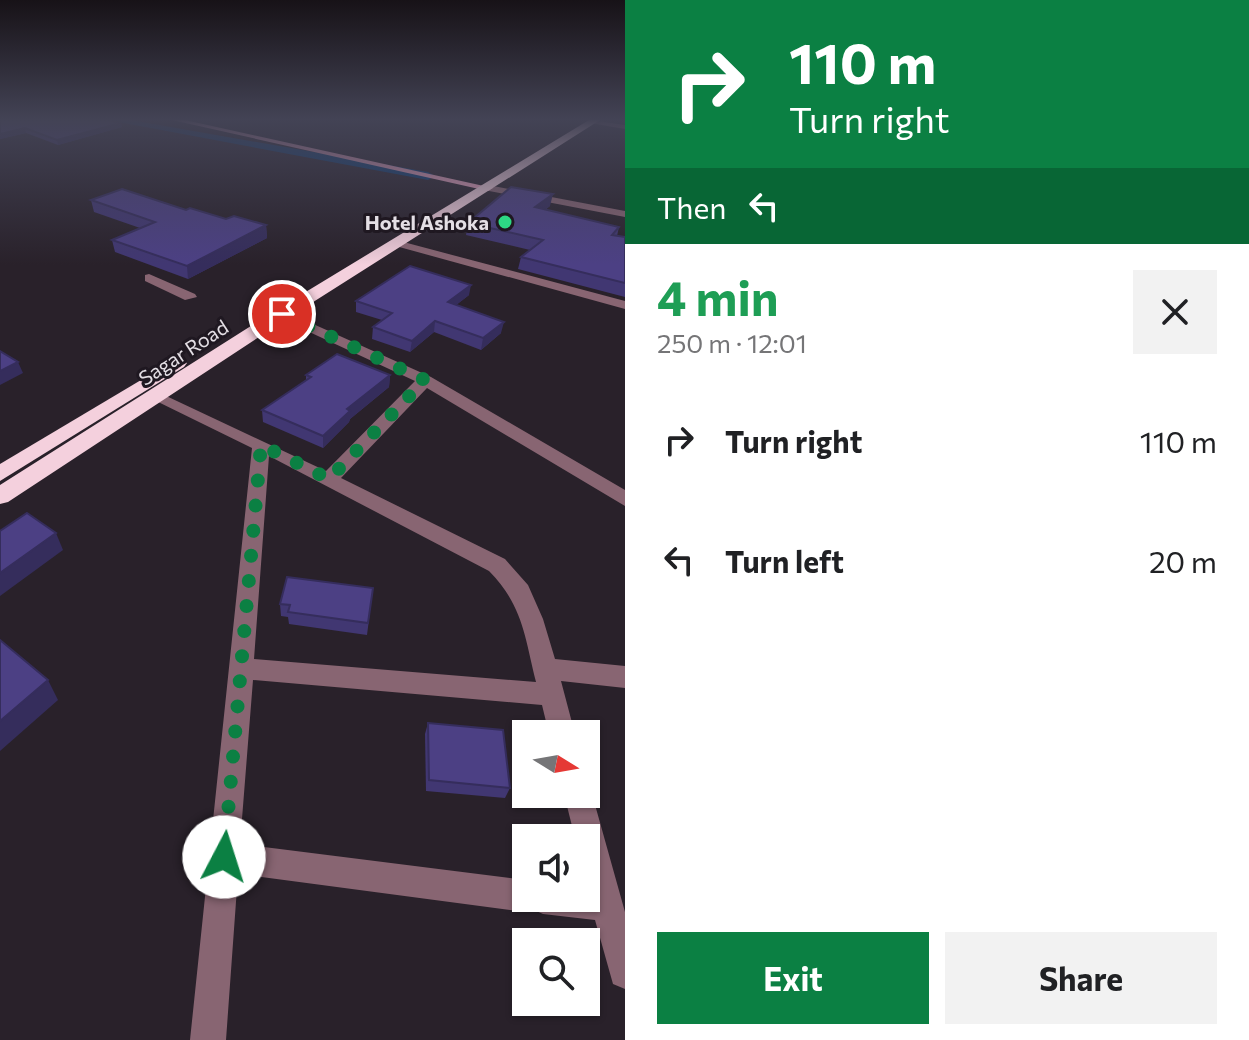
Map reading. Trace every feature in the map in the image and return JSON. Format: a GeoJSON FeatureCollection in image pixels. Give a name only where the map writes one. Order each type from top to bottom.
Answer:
{"type":"FeatureCollection","features":[{"type":"Feature","properties":{"kind":"highway","name":"Sagar Road"},"geometry":{"type":"LineString","coordinates":[[0,496],[512,169]]}},
{"type":"Feature","properties":{"kind":"highway","name":"Sagar Road"},"geometry":{"type":"LineString","coordinates":[[0,474],[333,263],[488,184]]}},
{"type":"Feature","properties":{"kind":"main road"},"geometry":{"type":"LineString","coordinates":[[413,169],[488,184]]}},
{"type":"Feature","properties":{"kind":"main road"},"geometry":{"type":"LineString","coordinates":[[417,169],[488,184]]}},
{"type":"Feature","properties":{"kind":"street"},"geometry":{"type":"LineString","coordinates":[[488,184],[625,214]]}},
{"type":"Feature","properties":{"kind":"street"},"geometry":{"type":"LineString","coordinates":[[396,243],[625,305]]}},
{"type":"Feature","properties":{"kind":"street"},"geometry":{"type":"LineString","coordinates":[[149,278],[190,297]]}},
{"type":"Feature","properties":{"kind":"street"},"geometry":{"type":"LineString","coordinates":[[282,314],[425,380],[625,499]]}},
{"type":"Feature","properties":{"kind":"street"},"geometry":{"type":"LineString","coordinates":[[329,479],[425,380]]}},
{"type":"Feature","properties":{"kind":"street"},"geometry":{"type":"LineString","coordinates":[[156,397],[261,445],[497,565],[517,585],[532,619],[558,720]]}},
{"type":"Feature","properties":{"kind":"street"},"geometry":{"type":"LineString","coordinates":[[208,1040],[261,445]]}},
{"type":"Feature","properties":{"kind":"street"},"geometry":{"type":"LineString","coordinates":[[241,668],[552,695]]}},
{"type":"Feature","properties":{"kind":"street"},"geometry":{"type":"LineString","coordinates":[[545,669],[625,677]]}},
{"type":"Feature","properties":{"kind":"street"},"geometry":{"type":"LineString","coordinates":[[582,808],[615,918],[625,972]]}},
{"type":"Feature","properties":{"kind":"street"},"geometry":{"type":"LineString","coordinates":[[224,857],[512,894]]}},
{"type":"Feature","properties":{"kind":"street"},"geometry":{"type":"LineString","coordinates":[[593,912],[615,918]]}},
{"type":"Feature","properties":{"kind":"building"},"geometry":{"type":"Polygon","coordinates":[[[511,187],[553,194],[535,207],[619,227],[612,235],[625,237],[625,283],[521,257],[543,240],[468,223],[511,187]]]}},
{"type":"Feature","properties":{"kind":"building"},"geometry":{"type":"Polygon","coordinates":[[[122,189],[186,210],[190,208],[226,219],[234,216],[266,225],[187,266],[112,240],[155,222],[91,200],[122,189]]]}},
{"type":"Feature","properties":{"kind":"building"},"geometry":{"type":"Polygon","coordinates":[[[410,266],[471,285],[448,302],[504,322],[483,338],[435,321],[412,341],[373,327],[392,313],[356,301],[410,266]]]}},
{"type":"Feature","properties":{"kind":"building"},"geometry":{"type":"Polygon","coordinates":[[[0,351],[18,362],[0,371],[0,351]]]}},
{"type":"Feature","properties":{"kind":"building"},"geometry":{"type":"Polygon","coordinates":[[[337,354],[390,375],[347,409],[350,411],[323,436],[262,410],[311,377],[306,375],[337,354]]]}},
{"type":"Feature","properties":{"kind":"building"},"geometry":{"type":"Polygon","coordinates":[[[27,513],[56,533],[0,573],[0,531],[27,513]]]}},
{"type":"Feature","properties":{"kind":"building"},"geometry":{"type":"Polygon","coordinates":[[[287,577],[373,588],[368,623],[288,612],[290,605],[280,604],[287,577]]]}},
{"type":"Feature","properties":{"kind":"building"},"geometry":{"type":"Polygon","coordinates":[[[0,640],[48,680],[0,721],[0,640]]]}},
{"type":"Feature","properties":{"kind":"building"},"geometry":{"type":"Polygon","coordinates":[[[428,723],[503,730],[510,788],[429,780],[428,723]]]}},
{"type":"Feature","properties":{"kind":"waterway"},"geometry":{"type":"LineString","coordinates":[[386,169],[428,176]]}},
{"type":"Feature","properties":{"kind":"place","name":"Hotel Ashoka"},"geometry":{"type":"Point","coordinates":[505,222]}},
{"type":"Feature","properties":{"kind":"route"},"geometry":{"type":"LineString","coordinates":[[224,857],[261,445],[329,479],[425,380],[282,314]]}}]}
